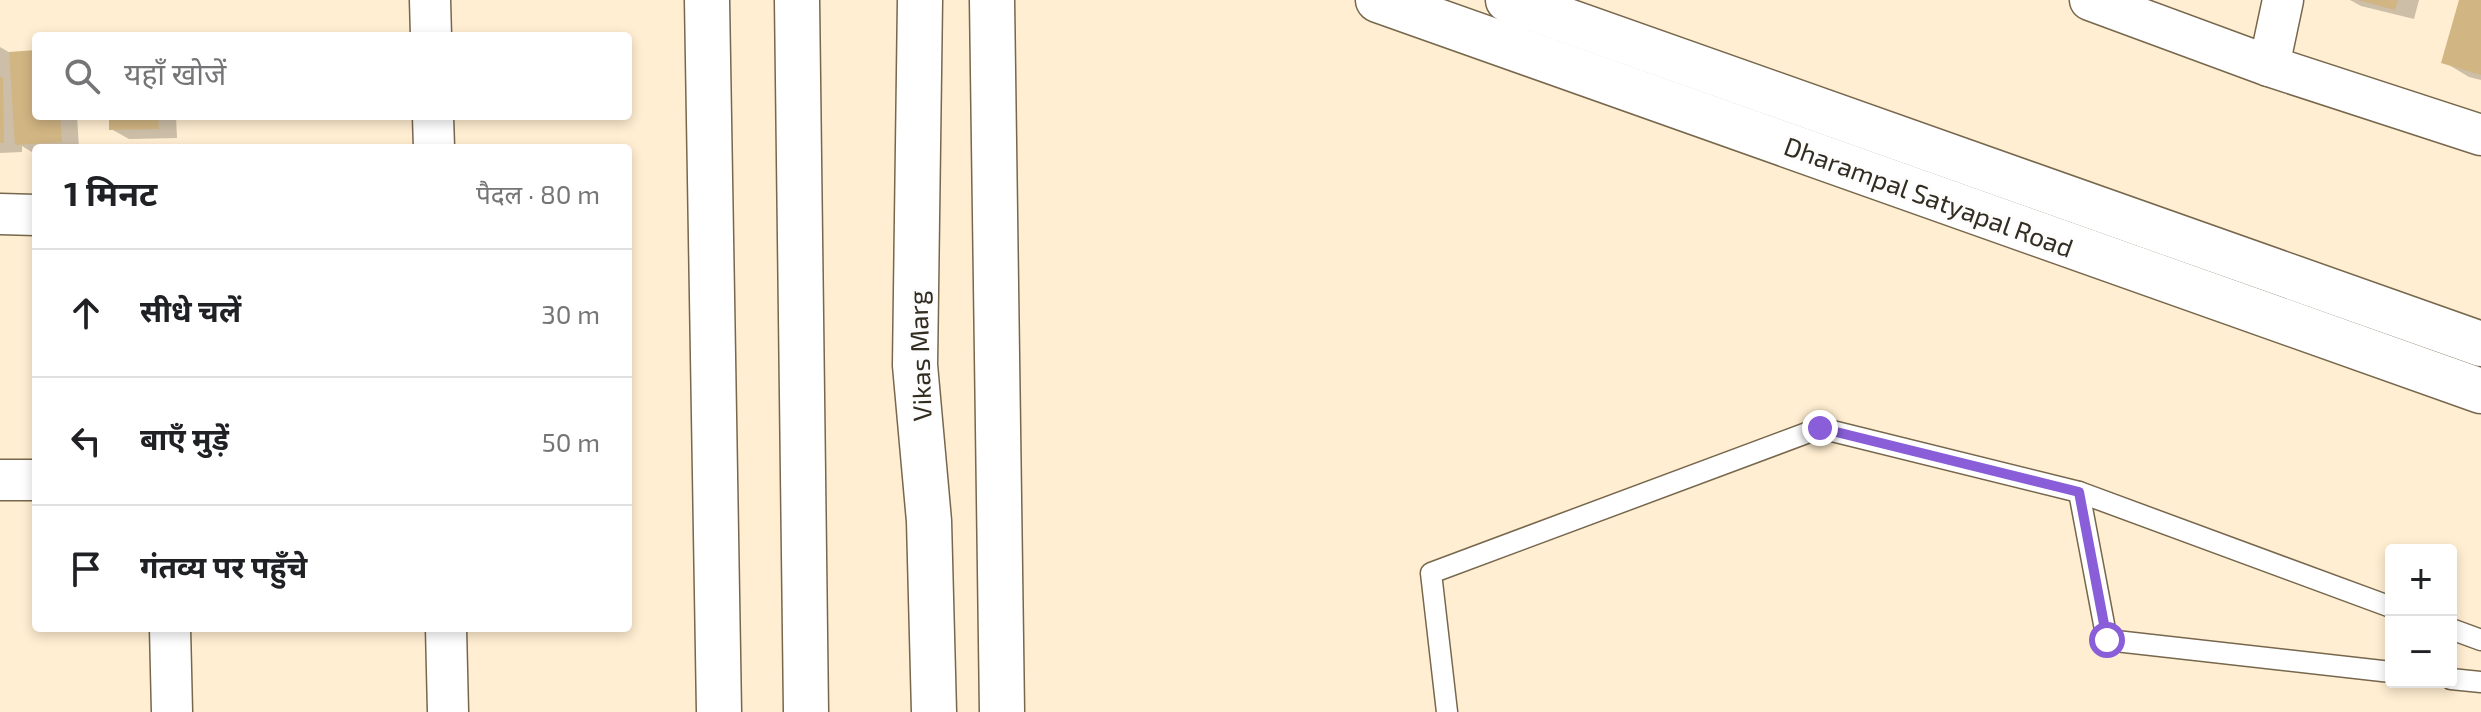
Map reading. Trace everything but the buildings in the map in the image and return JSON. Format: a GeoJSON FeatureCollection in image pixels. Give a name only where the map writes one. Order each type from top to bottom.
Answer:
{"type":"FeatureCollection","features":[{"type":"Feature","properties":{"kind":"street"},"geometry":{"type":"LineString","coordinates":[[430,0],[431,32]]}},
{"type":"Feature","properties":{"kind":"street"},"geometry":{"type":"LineString","coordinates":[[707,0],[719,712]]}},
{"type":"Feature","properties":{"kind":"street"},"geometry":{"type":"LineString","coordinates":[[797,0],[806,712]]}},
{"type":"Feature","properties":{"kind":"street","name":"Vikas Marg"},"geometry":{"type":"LineString","coordinates":[[920,0],[915,365],[929,521],[934,712]]}},
{"type":"Feature","properties":{"kind":"street"},"geometry":{"type":"LineString","coordinates":[[992,0],[1002,712]]}},
{"type":"Feature","properties":{"kind":"street","name":"Dharampal Satyapal Road"},"geometry":{"type":"LineString","coordinates":[[1378,0],[2481,391]]}},
{"type":"Feature","properties":{"kind":"street","name":"Dharampal Satyapal Road"},"geometry":{"type":"LineString","coordinates":[[1508,0],[2481,344]]}},
{"type":"Feature","properties":{"kind":"street"},"geometry":{"type":"LineString","coordinates":[[2090,0],[2269,66],[2481,135]]}},
{"type":"Feature","properties":{"kind":"street"},"geometry":{"type":"LineString","coordinates":[[2269,66],[2283,0]]}},
{"type":"Feature","properties":{"kind":"street"},"geometry":{"type":"LineString","coordinates":[[433,120],[434,144]]}},
{"type":"Feature","properties":{"kind":"street"},"geometry":{"type":"LineString","coordinates":[[0,214],[32,215]]}},
{"type":"Feature","properties":{"kind":"street"},"geometry":{"type":"LineString","coordinates":[[0,480],[32,480]]}},
{"type":"Feature","properties":{"kind":"street"},"geometry":{"type":"LineString","coordinates":[[170,632],[172,712]]}},
{"type":"Feature","properties":{"kind":"street"},"geometry":{"type":"LineString","coordinates":[[446,632],[448,712]]}},
{"type":"Feature","properties":{"kind":"lane"},"geometry":{"type":"LineString","coordinates":[[1447,712],[1431,573],[1820,428],[2079,492],[2385,605]]}},
{"type":"Feature","properties":{"kind":"lane"},"geometry":{"type":"LineString","coordinates":[[2079,492],[2107,640],[2385,671]]}},
{"type":"Feature","properties":{"kind":"lane"},"geometry":{"type":"LineString","coordinates":[[2457,631],[2481,640]]}},
{"type":"Feature","properties":{"kind":"lane"},"geometry":{"type":"LineString","coordinates":[[2457,680],[2481,682]]}},
{"type":"Feature","properties":{"kind":"route"},"geometry":{"type":"LineString","coordinates":[[1820,428],[2079,492],[2107,640]]}}]}
